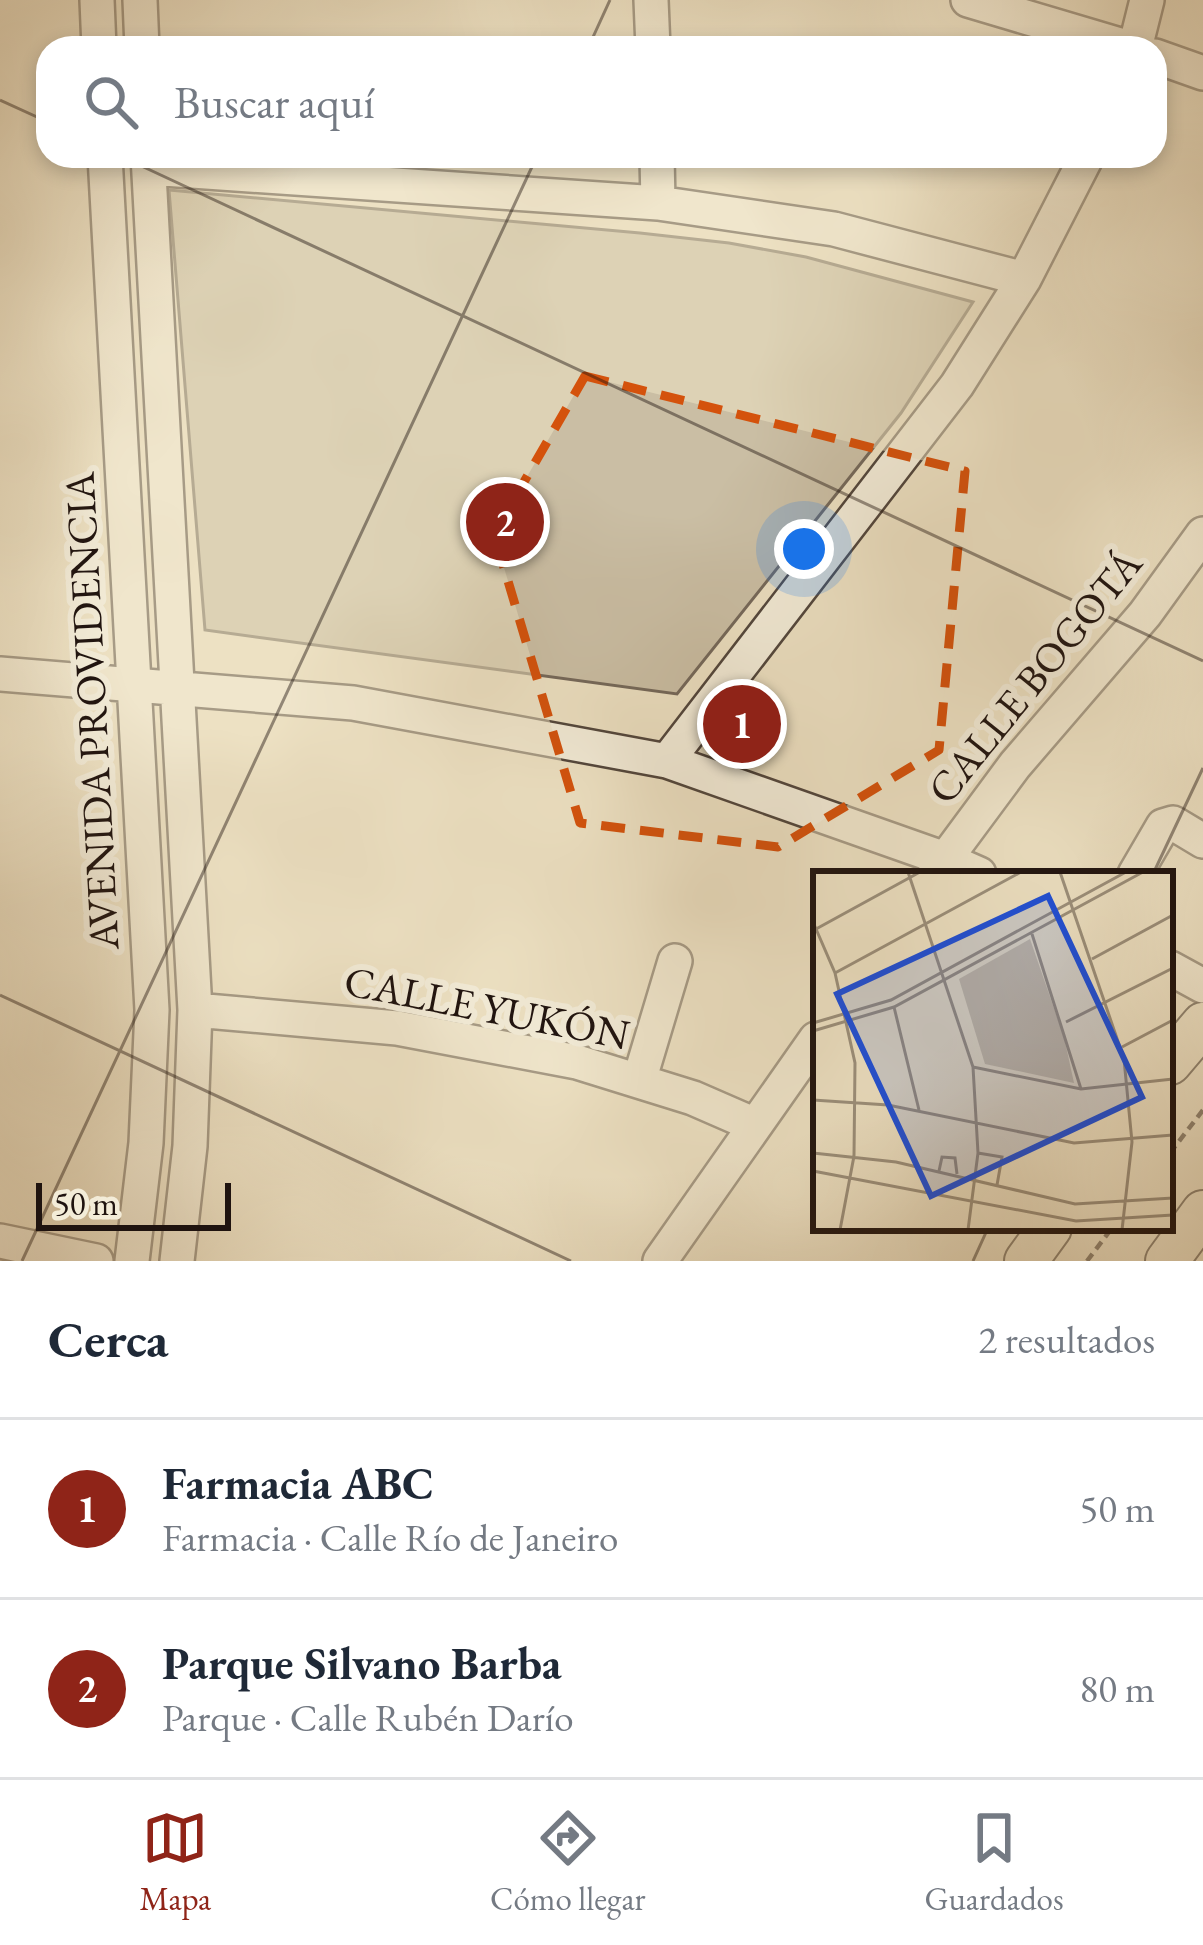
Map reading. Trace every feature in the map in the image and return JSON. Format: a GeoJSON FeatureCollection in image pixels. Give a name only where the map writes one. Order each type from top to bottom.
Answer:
{"type":"FeatureCollection","features":[{"type":"Feature","properties":{"kind":"main road"},"geometry":{"type":"LineString","coordinates":[[1173,1060],[1203,1024]]}},
{"type":"Feature","properties":{"kind":"main road"},"geometry":{"type":"LineString","coordinates":[[1166,1261],[1203,1212]]}},
{"type":"Feature","properties":{"kind":"main road"},"geometry":{"type":"LineString","coordinates":[[1026,1261],[1048,1231]]}},
{"type":"Feature","properties":{"kind":"street"},"geometry":{"type":"LineString","coordinates":[[97,0],[99,36]]}},
{"type":"Feature","properties":{"kind":"street"},"geometry":{"type":"LineString","coordinates":[[140,0],[142,36]]}},
{"type":"Feature","properties":{"kind":"street"},"geometry":{"type":"LineString","coordinates":[[652,0],[653,36]]}},
{"type":"Feature","properties":{"kind":"street"},"geometry":{"type":"LineString","coordinates":[[968,0],[1091,36]]}},
{"type":"Feature","properties":{"kind":"street"},"geometry":{"type":"LineString","coordinates":[[1136,36],[1148,0]]}},
{"type":"Feature","properties":{"kind":"street"},"geometry":{"type":"LineString","coordinates":[[1167,60],[1203,73]]}},
{"type":"Feature","properties":{"kind":"street","name":"AVENIDA PROVIDENCIA"},"geometry":{"type":"LineString","coordinates":[[106,168],[152,1010],[146,1143],[133,1261]]}},
{"type":"Feature","properties":{"kind":"street","name":"AVENIDA PROVIDENCIA"},"geometry":{"type":"LineString","coordinates":[[149,168],[195,1010],[190,1146],[177,1261]]}},
{"type":"Feature","properties":{"kind":"street"},"geometry":{"type":"LineString","coordinates":[[223,168],[658,203],[834,229],[1024,279]]}},
{"type":"Feature","properties":{"kind":"street"},"geometry":{"type":"LineString","coordinates":[[657,168],[658,203]]}},
{"type":"Feature","properties":{"kind":"street"},"geometry":{"type":"LineString","coordinates":[[667,761],[957,385],[1024,279],[1081,168]]}},
{"type":"Feature","properties":{"kind":"street","name":"CALLE BOGOTÁ"},"geometry":{"type":"LineString","coordinates":[[940,866],[1015,765],[1145,614],[1203,535]]}},
{"type":"Feature","properties":{"kind":"street"},"geometry":{"type":"LineString","coordinates":[[0,674],[353,703],[667,761],[940,866]]}},
{"type":"Feature","properties":{"kind":"street"},"geometry":{"type":"LineString","coordinates":[[1137,871],[1163,826],[1173,823],[1203,841]]}},
{"type":"Feature","properties":{"kind":"street"},"geometry":{"type":"LineString","coordinates":[[639,1081],[675,962]]}},
{"type":"Feature","properties":{"kind":"street"},"geometry":{"type":"LineString","coordinates":[[1173,970],[1203,986]]}},
{"type":"Feature","properties":{"kind":"street","name":"CALLE YUKÓN"},"geometry":{"type":"LineString","coordinates":[[195,1010],[397,1028],[577,1062],[693,1098],[754,1125]]}},
{"type":"Feature","properties":{"kind":"street"},"geometry":{"type":"LineString","coordinates":[[660,1261],[813,1043]]}},
{"type":"Feature","properties":{"kind":"street"},"geometry":{"type":"LineString","coordinates":[[0,1240],[96,1261]]}},
{"type":"Feature","properties":{"kind":"path"},"geometry":{"type":"LineString","coordinates":[[1173,1149],[1203,1110]]}},
{"type":"Feature","properties":{"kind":"path"},"geometry":{"type":"LineString","coordinates":[[1087,1261],[1110,1231]]}},
{"type":"Feature","properties":{"kind":"highlighted area"},"geometry":{"type":"Polygon","coordinates":[[[585,376],[965,471],[939,750],[778,847],[580,823],[494,534],[585,376]]]}},
{"type":"Feature","properties":{"kind":"shaded area"},"geometry":{"type":"Polygon","coordinates":[[[169,190],[729,243],[806,257],[973,302],[901,413],[677,694],[205,630],[169,190]]]}},
{"type":"Feature","properties":{"kind":"place","name":"Parque Silvano Barba"},"geometry":{"type":"Point","coordinates":[505,522]}},
{"type":"Feature","properties":{"kind":"place","name":"Farmacia ABC"},"geometry":{"type":"Point","coordinates":[742,724]}}]}
